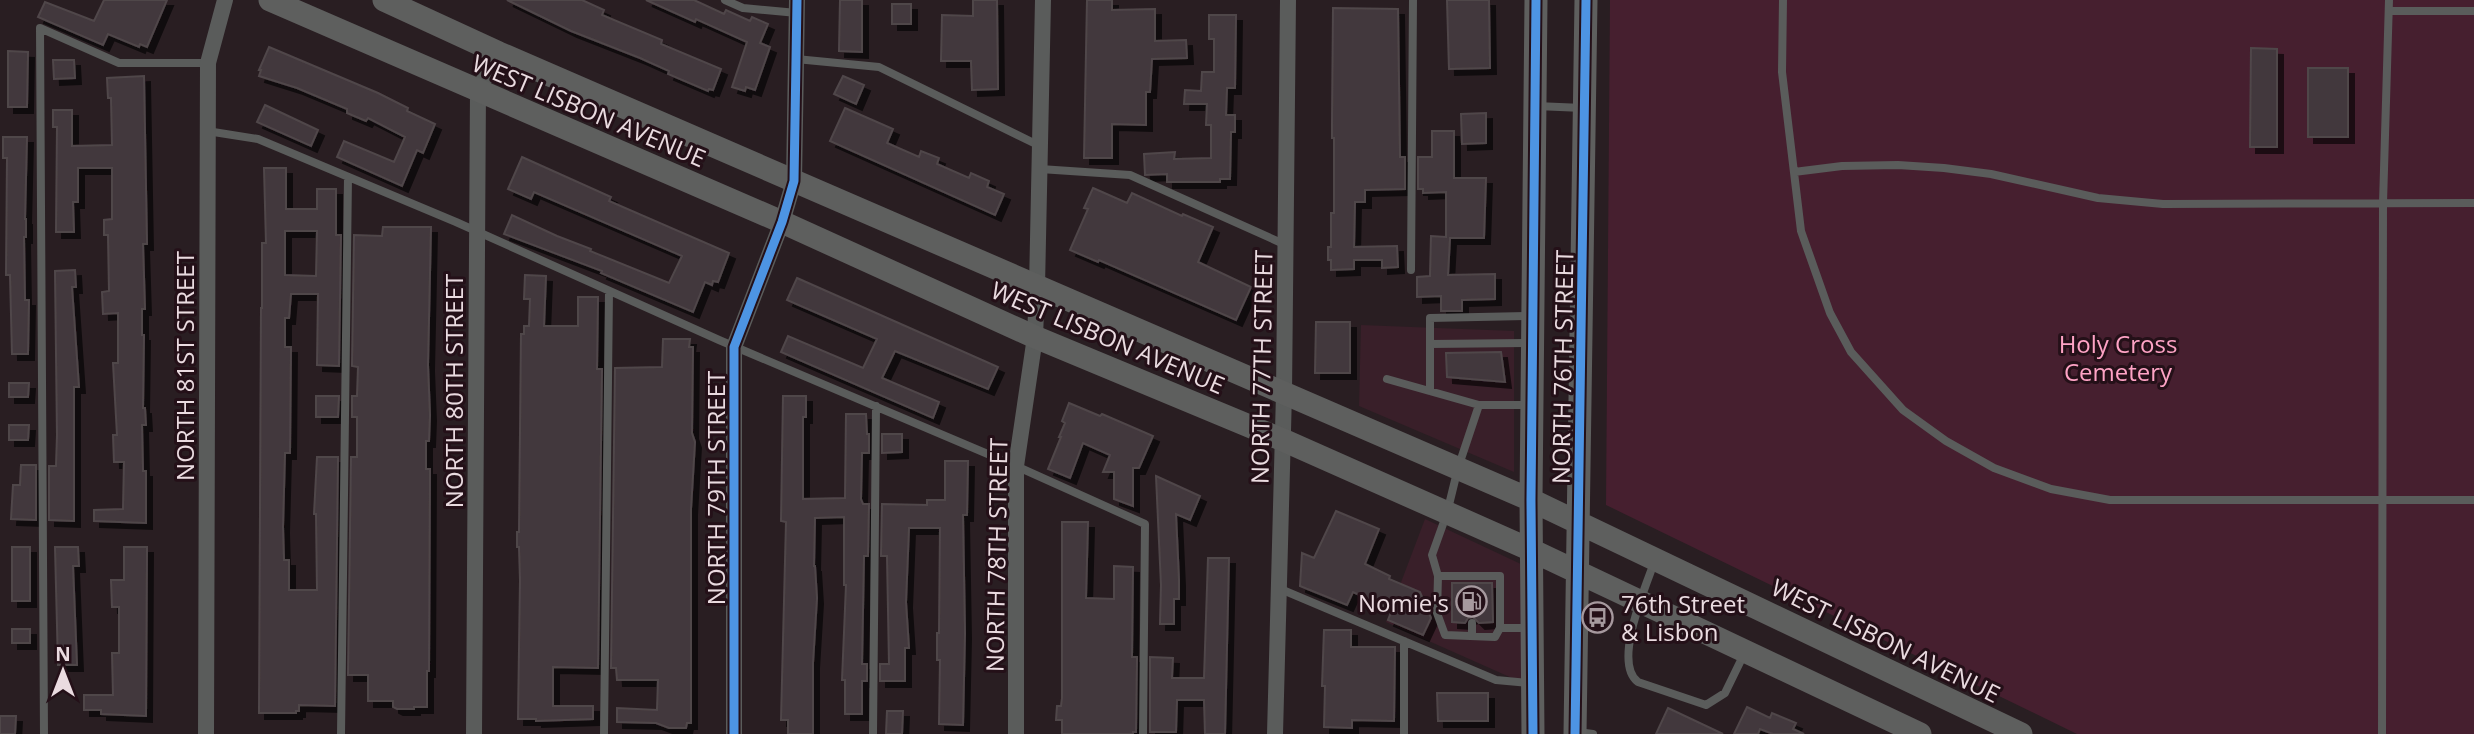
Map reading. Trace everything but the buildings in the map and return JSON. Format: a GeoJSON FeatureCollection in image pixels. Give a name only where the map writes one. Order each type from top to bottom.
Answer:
{"type":"FeatureCollection","features":[{"type":"Feature","properties":{"kind":"main road","name":"WEST LISBON AVENUE"},"geometry":{"type":"LineString","coordinates":[[270,0],[782,222],[1035,337],[1283,440],[1531,550],[1920,734]]}},
{"type":"Feature","properties":{"kind":"main road","name":"WEST LISBON AVENUE"},"geometry":{"type":"LineString","coordinates":[[384,0],[499,53],[1531,500],[2021,734]]}},
{"type":"Feature","properties":{"kind":"main road","name":"NORTH 76TH STREET"},"geometry":{"type":"LineString","coordinates":[[1533,734],[1531,500],[1536,0]]}},
{"type":"Feature","properties":{"kind":"main road","name":"NORTH 76TH STREET"},"geometry":{"type":"LineString","coordinates":[[1581,733],[1578,572],[1587,0]]}},
{"type":"Feature","properties":{"kind":"street","name":"NORTH 81ST STREET"},"geometry":{"type":"LineString","coordinates":[[206,734],[208,63],[225,0]]}},
{"type":"Feature","properties":{"kind":"street","name":"NORTH 78TH STREET"},"geometry":{"type":"LineString","coordinates":[[1016,734],[1016,466],[1035,337],[1038,287],[1043,0]]}},
{"type":"Feature","properties":{"kind":"street","name":"NORTH 77TH STREET"},"geometry":{"type":"LineString","coordinates":[[1275,734],[1284,393],[1288,0]]}},
{"type":"Feature","properties":{"kind":"street","name":"NORTH 79TH STREET"},"geometry":{"type":"LineString","coordinates":[[734,734],[734,347],[782,222],[794,181],[797,6]]}},
{"type":"Feature","properties":{"kind":"street","name":"NORTH 80TH STREET"},"geometry":{"type":"LineString","coordinates":[[474,734],[478,90],[499,53]]}},
{"type":"Feature","properties":{"kind":"lane"},"geometry":{"type":"LineString","coordinates":[[725,0],[743,8],[797,6]]}},
{"type":"Feature","properties":{"kind":"lane"},"geometry":{"type":"LineString","coordinates":[[1411,270],[1413,0]]}},
{"type":"Feature","properties":{"kind":"lane"},"geometry":{"type":"LineString","coordinates":[[1783,0],[1782,72],[1801,231],[1830,313],[1851,352],[1903,410],[1946,441],[1982,461],[2051,489],[2110,500],[2474,500]]}},
{"type":"Feature","properties":{"kind":"lane"},"geometry":{"type":"LineString","coordinates":[[2382,734],[2384,203],[2389,0]]}},
{"type":"Feature","properties":{"kind":"lane"},"geometry":{"type":"LineString","coordinates":[[2390,11],[2474,11]]}},
{"type":"Feature","properties":{"kind":"lane"},"geometry":{"type":"LineString","coordinates":[[44,734],[40,28],[119,63],[208,63]]}},
{"type":"Feature","properties":{"kind":"lane"},"geometry":{"type":"LineString","coordinates":[[796,59],[879,67],[1040,146]]}},
{"type":"Feature","properties":{"kind":"lane"},"geometry":{"type":"LineString","coordinates":[[1535,106],[1586,108]]}},
{"type":"Feature","properties":{"kind":"lane"},"geometry":{"type":"LineString","coordinates":[[207,131],[258,139],[476,231],[734,347],[1016,466],[1145,524],[1143,734]]}},
{"type":"Feature","properties":{"kind":"lane"},"geometry":{"type":"LineString","coordinates":[[1794,172],[1842,166],[1944,168],[1991,174],[2098,198],[2163,204],[2474,203]]}},
{"type":"Feature","properties":{"kind":"lane"},"geometry":{"type":"LineString","coordinates":[[1040,169],[1130,175],[1286,245]]}},
{"type":"Feature","properties":{"kind":"lane"},"geometry":{"type":"LineString","coordinates":[[341,734],[348,177]]}},
{"type":"Feature","properties":{"kind":"lane"},"geometry":{"type":"LineString","coordinates":[[604,734],[608,291]]}},
{"type":"Feature","properties":{"kind":"lane"},"geometry":{"type":"LineString","coordinates":[[1430,391],[1430,318],[1533,316]]}},
{"type":"Feature","properties":{"kind":"lane"},"geometry":{"type":"LineString","coordinates":[[1430,344],[1532,343]]}},
{"type":"Feature","properties":{"kind":"lane"},"geometry":{"type":"LineString","coordinates":[[1387,379],[1479,405],[1532,405]]}},
{"type":"Feature","properties":{"kind":"lane"},"geometry":{"type":"LineString","coordinates":[[1437,576],[1471,579],[1500,576],[1500,628],[1495,637],[1445,635],[1437,613],[1437,576],[1432,555],[1479,405]]}},
{"type":"Feature","properties":{"kind":"lane"},"geometry":{"type":"LineString","coordinates":[[873,734],[876,406]]}},
{"type":"Feature","properties":{"kind":"lane"},"geometry":{"type":"LineString","coordinates":[[1656,560],[1640,601],[1627,663],[1632,678],[1706,705],[1725,693],[1746,652]]}},
{"type":"Feature","properties":{"kind":"lane"},"geometry":{"type":"LineString","coordinates":[[1278,588],[1496,680],[1533,684]]}},
{"type":"Feature","properties":{"kind":"lane"},"geometry":{"type":"LineString","coordinates":[[1472,623],[1472,636]]}},
{"type":"Feature","properties":{"kind":"lane"},"geometry":{"type":"LineString","coordinates":[[1500,628],[1532,628]]}},
{"type":"Feature","properties":{"kind":"lane"},"geometry":{"type":"LineString","coordinates":[[1404,641],[1404,734]]}},
{"type":"Feature","properties":{"kind":"shaded area"},"geometry":{"type":"Polygon","coordinates":[[[1361,325],[1514,331],[1514,472],[1359,406],[1361,325]]]}},
{"type":"Feature","properties":{"kind":"shaded area"},"geometry":{"type":"Polygon","coordinates":[[[1425,519],[1523,565],[1521,682],[1386,622],[1425,519]]]}},
{"type":"Feature","properties":{"kind":"green space","name":"Holy Cross Cemetery"},"geometry":{"type":"Polygon","coordinates":[[[1610,0],[2474,0],[2474,734],[2077,734],[1606,505],[1610,0]]]}},
{"type":"Feature","properties":{"kind":"cycle path"},"geometry":{"type":"LineString","coordinates":[[734,734],[734,347],[782,222],[794,181],[797,0]]}},
{"type":"Feature","properties":{"kind":"cycle path"},"geometry":{"type":"LineString","coordinates":[[1533,734],[1531,500],[1536,0]]}},
{"type":"Feature","properties":{"kind":"cycle path"},"geometry":{"type":"LineString","coordinates":[[1575,734],[1586,0]]}},
{"type":"Feature","properties":{"kind":"place","name":"Nomie's"},"geometry":{"type":"Point","coordinates":[1472,602]}},
{"type":"Feature","properties":{"kind":"place","name":"76th Street & Lisbon"},"geometry":{"type":"Point","coordinates":[1598,617]}}]}
